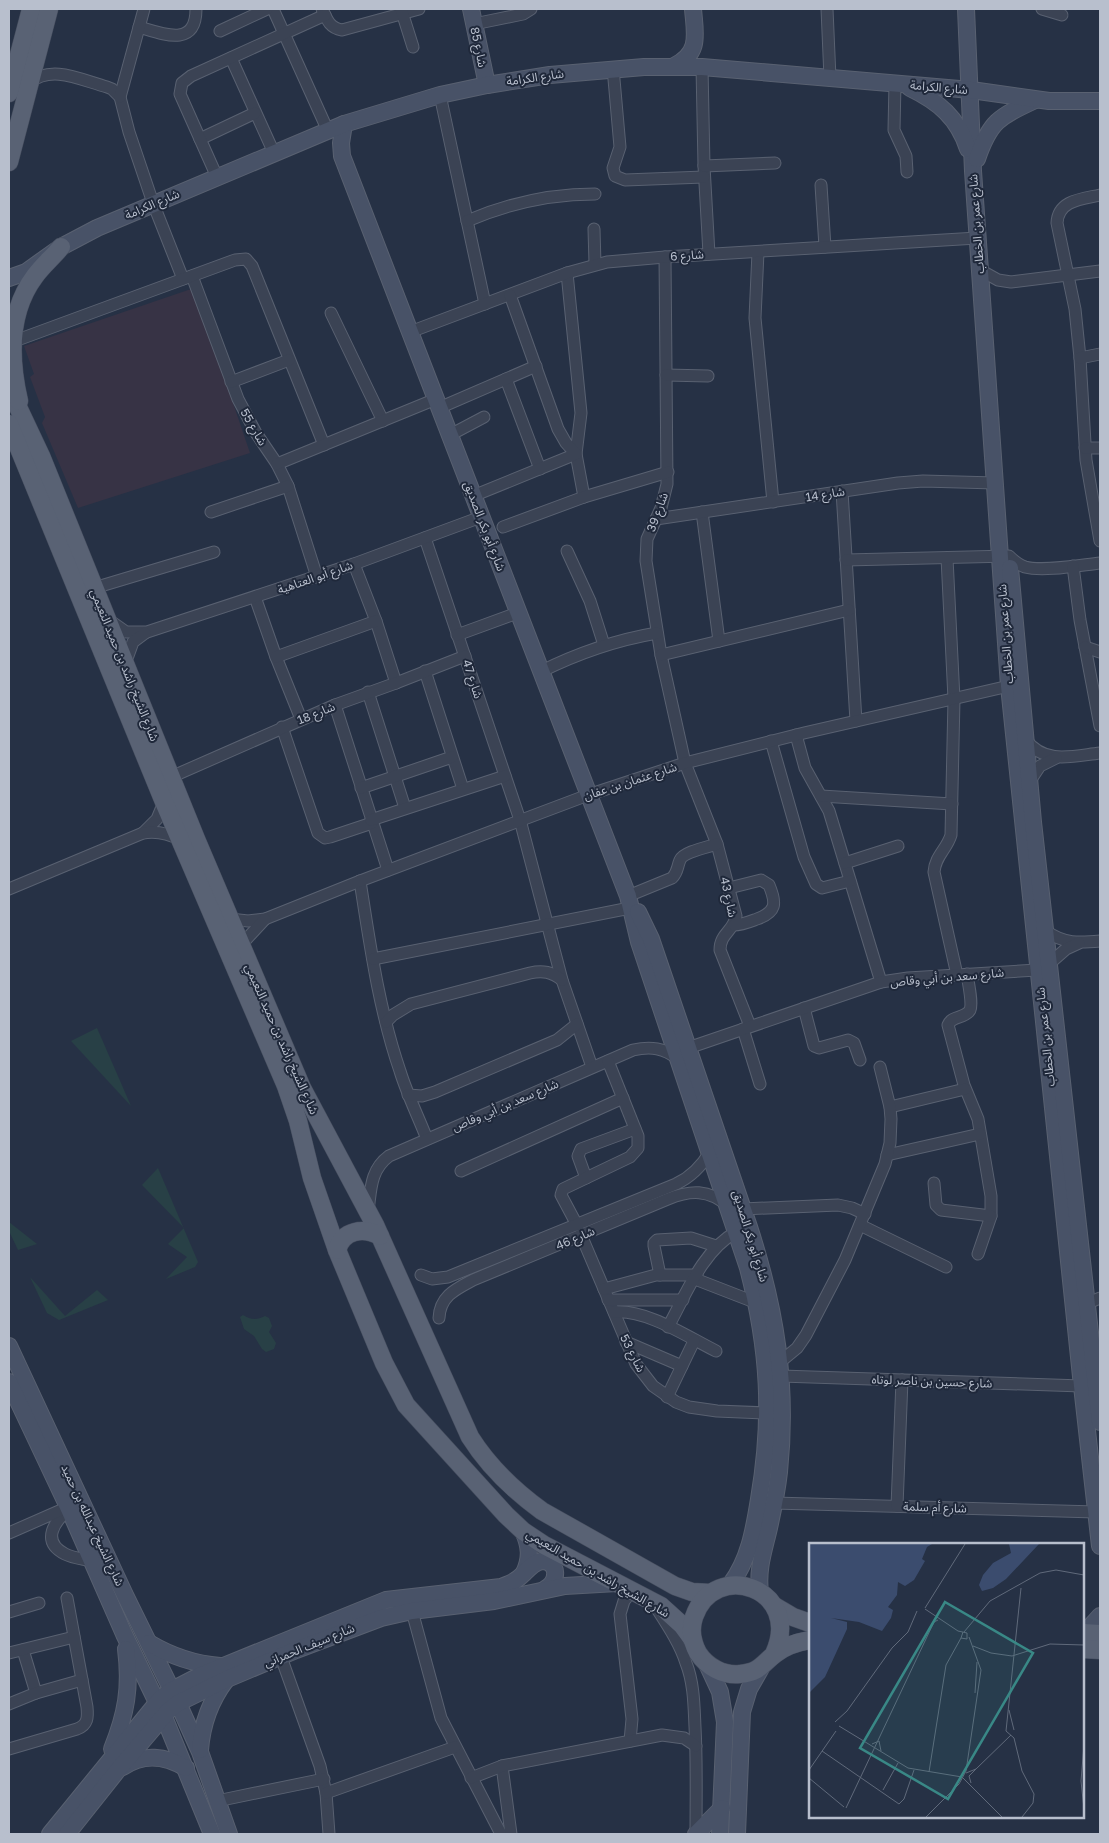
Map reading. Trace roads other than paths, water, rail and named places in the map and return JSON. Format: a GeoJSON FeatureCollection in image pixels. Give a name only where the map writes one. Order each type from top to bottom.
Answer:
{"type":"FeatureCollection","features":[{"type":"Feature","properties":{"kind":"main road"},"geometry":{"type":"LineString","coordinates":[[9,93],[32,9]]}},
{"type":"Feature","properties":{"kind":"main road"},"geometry":{"type":"LineString","coordinates":[[9,162],[49,9]]}},
{"type":"Feature","properties":{"kind":"main road"},"geometry":{"type":"LineString","coordinates":[[15,419],[15,378],[12,342],[16,313],[24,294],[35,276],[61,247]]}},
{"type":"Feature","properties":{"kind":"main road","name":"شارع الشيخ راشد بن حميد النعيمي"},"geometry":{"type":"LineString","coordinates":[[9,388],[15,419],[164,802],[288,1092],[298,1121],[312,1178],[337,1250],[384,1363],[406,1405],[506,1515],[523,1531],[544,1545],[652,1601],[676,1618],[693,1640]]}},
{"type":"Feature","properties":{"kind":"main road","name":"شارع الشيخ راشد بن حميد النعيمي"},"geometry":{"type":"LineString","coordinates":[[15,419],[41,456],[104,615],[230,920],[309,1104],[368,1211],[463,1424],[481,1454],[498,1474],[526,1500],[558,1522],[683,1590],[702,1594],[711,1593]]}},
{"type":"Feature","properties":{"kind":"main road"},"geometry":{"type":"LineString","coordinates":[[337,1250],[343,1238],[357,1231],[365,1231],[380,1236]]}},
{"type":"Feature","properties":{"kind":"main road"},"geometry":{"type":"LineString","coordinates":[[776,1607],[782,1631],[780,1643],[774,1654],[761,1668],[750,1672],[734,1674],[717,1670],[701,1657],[693,1640],[692,1630],[697,1609],[711,1593],[730,1586],[741,1585],[760,1592],[776,1607],[793,1617],[809,1623]]}},
{"type":"Feature","properties":{"kind":"main road"},"geometry":{"type":"LineString","coordinates":[[1084,1632],[1100,1634]]}},
{"type":"Feature","properties":{"kind":"main road"},"geometry":{"type":"LineString","coordinates":[[774,1654],[797,1642],[809,1640]]}},
{"type":"Feature","properties":{"kind":"main road"},"geometry":{"type":"LineString","coordinates":[[1084,1649],[1100,1650]]}},
{"type":"Feature","properties":{"kind":"street"},"geometry":{"type":"LineString","coordinates":[[29,83],[42,74],[58,74],[107,87],[120,97],[144,9]]}},
{"type":"Feature","properties":{"kind":"street"},"geometry":{"type":"LineString","coordinates":[[139,27],[167,35],[181,35],[192,26],[196,9]]}},
{"type":"Feature","properties":{"kind":"street"},"geometry":{"type":"LineString","coordinates":[[220,31],[267,9]]}},
{"type":"Feature","properties":{"kind":"street"},"geometry":{"type":"LineString","coordinates":[[273,9],[328,131]]}},
{"type":"Feature","properties":{"kind":"street"},"geometry":{"type":"LineString","coordinates":[[217,177],[180,94],[182,83],[190,76],[285,34],[324,12],[332,27],[342,30],[402,11],[419,9]]}},
{"type":"Feature","properties":{"kind":"street"},"geometry":{"type":"LineString","coordinates":[[472,17],[522,14],[530,9]]}},
{"type":"Feature","properties":{"kind":"street"},"geometry":{"type":"LineString","coordinates":[[674,66],[686,59],[694,47],[693,9]]}},
{"type":"Feature","properties":{"kind":"street"},"geometry":{"type":"LineString","coordinates":[[828,9],[830,78]]}},
{"type":"Feature","properties":{"kind":"street","name":"شارع عمر بن الخطاب"},"geometry":{"type":"LineString","coordinates":[[966,9],[977,238],[999,528],[1026,740],[1030,781],[1028,822],[1083,1328],[1099,1396],[1100,1422]]}},
{"type":"Feature","properties":{"kind":"street"},"geometry":{"type":"LineString","coordinates":[[1042,9],[1062,15]]}},
{"type":"Feature","properties":{"kind":"street"},"geometry":{"type":"LineString","coordinates":[[402,11],[413,47]]}},
{"type":"Feature","properties":{"kind":"street","name":"شارع 85"},"geometry":{"type":"LineString","coordinates":[[472,17],[487,85]]}},
{"type":"Feature","properties":{"kind":"street"},"geometry":{"type":"LineString","coordinates":[[231,58],[274,153]]}},
{"type":"Feature","properties":{"kind":"street"},"geometry":{"type":"LineString","coordinates":[[702,67],[704,172],[709,254]]}},
{"type":"Feature","properties":{"kind":"street","name":"شارع الكرامة"},"geometry":{"type":"LineString","coordinates":[[9,278],[26,272],[61,247],[97,228],[344,124],[440,95],[550,74],[613,68],[702,67],[971,90],[1034,100],[1100,102]]}},
{"type":"Feature","properties":{"kind":"street"},"geometry":{"type":"LineString","coordinates":[[613,68],[620,147],[613,168],[615,176],[625,180],[775,163]]}},
{"type":"Feature","properties":{"kind":"street"},"geometry":{"type":"LineString","coordinates":[[907,172],[906,156],[894,130],[898,84],[931,98],[944,108],[954,120],[965,139],[973,171]]}},
{"type":"Feature","properties":{"kind":"street"},"geometry":{"type":"LineString","coordinates":[[440,95],[486,304]]}},
{"type":"Feature","properties":{"kind":"street","name":"شارع 55"},"geometry":{"type":"LineString","coordinates":[[120,97],[153,203],[188,277],[231,382],[251,425],[277,464],[288,486],[317,577]]}},
{"type":"Feature","properties":{"kind":"street"},"geometry":{"type":"LineString","coordinates":[[973,171],[984,138],[996,121],[1009,112],[1034,100]]}},
{"type":"Feature","properties":{"kind":"street"},"geometry":{"type":"LineString","coordinates":[[200,139],[255,114]]}},
{"type":"Feature","properties":{"kind":"street","name":"شارع أبو بكر الصديق"},"geometry":{"type":"LineString","coordinates":[[342,156],[341,144],[344,124]]}},
{"type":"Feature","properties":{"kind":"street","name":"شارع أبو بكر الصديق"},"geometry":{"type":"LineString","coordinates":[[328,131],[342,156],[629,902],[641,917],[651,939],[673,1022],[735,1208],[736,1232],[748,1268],[761,1322],[768,1392],[765,1459],[754,1528],[743,1564],[730,1586]]}},
{"type":"Feature","properties":{"kind":"street"},"geometry":{"type":"LineString","coordinates":[[821,184],[825,247]]}},
{"type":"Feature","properties":{"kind":"street"},"geometry":{"type":"LineString","coordinates":[[467,221],[508,205],[559,195],[595,194]]}},
{"type":"Feature","properties":{"kind":"street"},"geometry":{"type":"LineString","coordinates":[[1100,195],[1065,205],[1059,213],[1057,223],[1076,317],[1085,448],[1100,541]]}},
{"type":"Feature","properties":{"kind":"street"},"geometry":{"type":"LineString","coordinates":[[594,229],[595,264]]}},
{"type":"Feature","properties":{"kind":"street","name":"شارع 6"},"geometry":{"type":"LineString","coordinates":[[410,332],[595,264],[709,254],[977,238]]}},
{"type":"Feature","properties":{"kind":"street"},"geometry":{"type":"LineString","coordinates":[[758,252],[755,318],[773,502]]}},
{"type":"Feature","properties":{"kind":"street","name":"شارع 39"},"geometry":{"type":"LineString","coordinates":[[665,257],[668,472],[665,496],[651,529],[645,550],[661,655],[685,763]]}},
{"type":"Feature","properties":{"kind":"street"},"geometry":{"type":"LineString","coordinates":[[12,342],[243,258],[249,261],[252,266],[324,445]]}},
{"type":"Feature","properties":{"kind":"street"},"geometry":{"type":"LineString","coordinates":[[980,270],[998,280],[1011,282],[1100,271]]}},
{"type":"Feature","properties":{"kind":"street"},"geometry":{"type":"LineString","coordinates":[[567,273],[581,414],[576,454],[584,496]]}},
{"type":"Feature","properties":{"kind":"street"},"geometry":{"type":"LineString","coordinates":[[510,295],[562,436],[576,454]]}},
{"type":"Feature","properties":{"kind":"street"},"geometry":{"type":"LineString","coordinates":[[331,313],[383,421]]}},
{"type":"Feature","properties":{"kind":"street"},"geometry":{"type":"LineString","coordinates":[[1080,358],[1100,354]]}},
{"type":"Feature","properties":{"kind":"street"},"geometry":{"type":"LineString","coordinates":[[231,382],[290,360]]}},
{"type":"Feature","properties":{"kind":"street"},"geometry":{"type":"LineString","coordinates":[[277,464],[383,421],[506,379],[536,366]]}},
{"type":"Feature","properties":{"kind":"street"},"geometry":{"type":"LineString","coordinates":[[666,375],[708,376]]}},
{"type":"Feature","properties":{"kind":"street"},"geometry":{"type":"LineString","coordinates":[[506,379],[540,469]]}},
{"type":"Feature","properties":{"kind":"street"},"geometry":{"type":"LineString","coordinates":[[450,435],[484,417]]}},
{"type":"Feature","properties":{"kind":"street"},"geometry":{"type":"LineString","coordinates":[[1085,448],[1100,448]]}},
{"type":"Feature","properties":{"kind":"street"},"geometry":{"type":"LineString","coordinates":[[473,496],[576,454]]}},
{"type":"Feature","properties":{"kind":"street"},"geometry":{"type":"LineString","coordinates":[[503,527],[584,496],[668,472]]}},
{"type":"Feature","properties":{"kind":"street","name":"شارع 14"},"geometry":{"type":"LineString","coordinates":[[656,519],[916,481],[996,483]]}},
{"type":"Feature","properties":{"kind":"street"},"geometry":{"type":"LineString","coordinates":[[211,512],[288,486]]}},
{"type":"Feature","properties":{"kind":"street"},"geometry":{"type":"LineString","coordinates":[[842,491],[856,721]]}},
{"type":"Feature","properties":{"kind":"street"},"geometry":{"type":"LineString","coordinates":[[702,512],[719,641]]}},
{"type":"Feature","properties":{"kind":"street","name":"شارع أبو العتاهية"},"geometry":{"type":"LineString","coordinates":[[125,665],[133,642],[147,632],[317,577],[481,517]]}},
{"type":"Feature","properties":{"kind":"street","name":"شارع 47"},"geometry":{"type":"LineString","coordinates":[[425,538],[520,820],[562,980],[592,1067]]}},
{"type":"Feature","properties":{"kind":"street"},"geometry":{"type":"LineString","coordinates":[[567,551],[590,602],[604,645]]}},
{"type":"Feature","properties":{"kind":"street"},"geometry":{"type":"LineString","coordinates":[[94,588],[214,552]]}},
{"type":"Feature","properties":{"kind":"street"},"geometry":{"type":"LineString","coordinates":[[846,560],[1004,556],[1031,568],[1100,563]]}},
{"type":"Feature","properties":{"kind":"street","name":"شارع عمر بن الخطاب"},"geometry":{"type":"LineString","coordinates":[[1004,556],[1012,578],[1009,686],[1028,822],[1046,931],[1044,967],[1094,1301],[1083,1328],[1082,1386],[1095,1455],[1096,1512],[1100,1546]]}},
{"type":"Feature","properties":{"kind":"street"},"geometry":{"type":"LineString","coordinates":[[947,558],[954,699],[952,835],[938,855],[934,872],[971,1008],[967,1013],[951,1019],[948,1025],[965,1089],[976,1114],[991,1196],[991,1216],[978,1254]]}},
{"type":"Feature","properties":{"kind":"street"},"geometry":{"type":"LineString","coordinates":[[354,564],[376,621],[396,683]]}},
{"type":"Feature","properties":{"kind":"street"},"geometry":{"type":"LineString","coordinates":[[1073,566],[1085,647],[1100,726]]}},
{"type":"Feature","properties":{"kind":"street"},"geometry":{"type":"LineString","coordinates":[[1012,578],[1031,568]]}},
{"type":"Feature","properties":{"kind":"street"},"geometry":{"type":"LineString","coordinates":[[255,597],[276,657],[301,719]]}},
{"type":"Feature","properties":{"kind":"street"},"geometry":{"type":"LineString","coordinates":[[661,655],[849,610]]}},
{"type":"Feature","properties":{"kind":"street"},"geometry":{"type":"LineString","coordinates":[[457,635],[517,613]]}},
{"type":"Feature","properties":{"kind":"street","name":"شارع أبو العتاهية"},"geometry":{"type":"LineString","coordinates":[[104,615],[117,627],[126,632],[147,632]]}},
{"type":"Feature","properties":{"kind":"street"},"geometry":{"type":"LineString","coordinates":[[276,657],[376,621]]}},
{"type":"Feature","properties":{"kind":"street"},"geometry":{"type":"LineString","coordinates":[[540,672],[604,645],[657,633]]}},
{"type":"Feature","properties":{"kind":"street"},"geometry":{"type":"LineString","coordinates":[[1085,647],[1100,652]]}},
{"type":"Feature","properties":{"kind":"street","name":"شارع 18"},"geometry":{"type":"LineString","coordinates":[[171,777],[335,705],[465,656]]}},
{"type":"Feature","properties":{"kind":"street"},"geometry":{"type":"LineString","coordinates":[[425,672],[463,789]]}},
{"type":"Feature","properties":{"kind":"street","name":"شارع عثمان بن عفان"},"geometry":{"type":"LineString","coordinates":[[230,920],[248,921],[265,919],[360,880],[588,794],[685,763],[796,735],[1009,686]]}},
{"type":"Feature","properties":{"kind":"street"},"geometry":{"type":"LineString","coordinates":[[368,692],[405,808]]}},
{"type":"Feature","properties":{"kind":"street"},"geometry":{"type":"LineString","coordinates":[[335,705],[388,870]]}},
{"type":"Feature","properties":{"kind":"street"},"geometry":{"type":"LineString","coordinates":[[282,727],[318,834],[321,836],[330,837],[405,808],[505,776]]}},
{"type":"Feature","properties":{"kind":"street"},"geometry":{"type":"LineString","coordinates":[[796,735],[805,768],[829,811],[881,982]]}},
{"type":"Feature","properties":{"kind":"street"},"geometry":{"type":"LineString","coordinates":[[1026,740],[1039,752],[1056,758]]}},
{"type":"Feature","properties":{"kind":"street"},"geometry":{"type":"LineString","coordinates":[[772,741],[800,845],[816,884],[822,888],[850,881]]}},
{"type":"Feature","properties":{"kind":"street"},"geometry":{"type":"LineString","coordinates":[[1030,781],[1040,766],[1056,758],[1100,753]]}},
{"type":"Feature","properties":{"kind":"street"},"geometry":{"type":"LineString","coordinates":[[361,788],[452,757]]}},
{"type":"Feature","properties":{"kind":"street","name":"شارع 43"},"geometry":{"type":"LineString","coordinates":[[685,763],[717,844],[736,916],[734,925],[722,938],[720,950],[746,1028],[760,1084]]}},
{"type":"Feature","properties":{"kind":"street"},"geometry":{"type":"LineString","coordinates":[[822,796],[952,804]]}},
{"type":"Feature","properties":{"kind":"street"},"geometry":{"type":"LineString","coordinates":[[143,833],[156,819],[164,802]]}},
{"type":"Feature","properties":{"kind":"street"},"geometry":{"type":"LineString","coordinates":[[9,889],[143,833],[166,833],[180,840]]}},
{"type":"Feature","properties":{"kind":"street"},"geometry":{"type":"LineString","coordinates":[[373,959],[548,925],[629,902],[672,878],[676,874],[680,860],[684,855],[717,844]]}},
{"type":"Feature","properties":{"kind":"street"},"geometry":{"type":"LineString","coordinates":[[845,863],[898,846]]}},
{"type":"Feature","properties":{"kind":"street"},"geometry":{"type":"LineString","coordinates":[[360,880],[386,1022],[408,1095],[427,1138]]}},
{"type":"Feature","properties":{"kind":"street"},"geometry":{"type":"LineString","coordinates":[[729,888],[761,880],[768,885],[773,905],[769,915],[734,925]]}},
{"type":"Feature","properties":{"kind":"street","name":"شارع عثمان بن عفان"},"geometry":{"type":"LineString","coordinates":[[241,946],[265,919]]}},
{"type":"Feature","properties":{"kind":"street"},"geometry":{"type":"LineString","coordinates":[[1046,931],[1063,940],[1079,943],[1100,941]]}},
{"type":"Feature","properties":{"kind":"street"},"geometry":{"type":"LineString","coordinates":[[1044,967],[1066,949],[1079,943]]}},
{"type":"Feature","properties":{"kind":"street","name":"شارع سعد بن أبي وقاص"},"geometry":{"type":"LineString","coordinates":[[368,1211],[372,1180],[378,1166],[389,1156],[608,1060],[642,1048],[683,1053],[746,1028],[881,982],[908,978],[1044,967]]}},
{"type":"Feature","properties":{"kind":"street"},"geometry":{"type":"LineString","coordinates":[[386,1022],[411,1004],[530,973],[544,971],[562,980]]}},
{"type":"Feature","properties":{"kind":"street"},"geometry":{"type":"LineString","coordinates":[[804,1008],[814,1046],[819,1048],[848,1040],[854,1043],[860,1060]]}},
{"type":"Feature","properties":{"kind":"street"},"geometry":{"type":"LineString","coordinates":[[408,1095],[429,1095],[557,1040],[576,1024]]}},
{"type":"Feature","properties":{"kind":"street","name":"شارع أبو بكر الصديق"},"geometry":{"type":"LineString","coordinates":[[683,1053],[710,1152],[757,1251],[768,1295],[781,1369],[779,1473],[760,1563],[760,1592]]}},
{"type":"Feature","properties":{"kind":"street"},"geometry":{"type":"LineString","coordinates":[[608,1060],[635,1129],[639,1142],[635,1154],[586,1178],[578,1156],[581,1149],[635,1129]]}},
{"type":"Feature","properties":{"kind":"street"},"geometry":{"type":"LineString","coordinates":[[781,1369],[806,1335],[845,1260],[888,1156],[891,1131],[890,1106],[880,1067]]}},
{"type":"Feature","properties":{"kind":"street"},"geometry":{"type":"LineString","coordinates":[[890,1106],[965,1089]]}},
{"type":"Feature","properties":{"kind":"street"},"geometry":{"type":"LineString","coordinates":[[461,1171],[622,1098]]}},
{"type":"Feature","properties":{"kind":"street"},"geometry":{"type":"LineString","coordinates":[[888,1156],[980,1134]]}},
{"type":"Feature","properties":{"kind":"street","name":"شارع 46"},"geometry":{"type":"LineString","coordinates":[[440,1318],[441,1306],[447,1295],[473,1280],[579,1230],[666,1194],[692,1175],[710,1152]]}},
{"type":"Feature","properties":{"kind":"street","name":"شارع 53"},"geometry":{"type":"LineString","coordinates":[[586,1178],[566,1187],[561,1192],[562,1198],[579,1230],[626,1342],[644,1376],[653,1386],[668,1397],[689,1407],[703,1410],[767,1414]]}},
{"type":"Feature","properties":{"kind":"street"},"geometry":{"type":"LineString","coordinates":[[934,1183],[936,1205],[941,1210],[991,1216]]}},
{"type":"Feature","properties":{"kind":"street","name":"شارع 46"},"geometry":{"type":"LineString","coordinates":[[666,1194],[697,1192],[714,1196],[735,1208]]}},
{"type":"Feature","properties":{"kind":"street"},"geometry":{"type":"LineString","coordinates":[[735,1208],[838,1204],[852,1208],[863,1220],[946,1267]]}},
{"type":"Feature","properties":{"kind":"street","name":"شارع 46"},"geometry":{"type":"LineString","coordinates":[[421,1274],[432,1279],[443,1279],[579,1230]]}},
{"type":"Feature","properties":{"kind":"street"},"geometry":{"type":"LineString","coordinates":[[668,1327],[706,1259],[716,1246],[736,1232]]}},
{"type":"Feature","properties":{"kind":"street"},"geometry":{"type":"LineString","coordinates":[[660,1275],[654,1244],[658,1240],[691,1238],[716,1246]]}},
{"type":"Feature","properties":{"kind":"street"},"geometry":{"type":"LineString","coordinates":[[469,1269],[467,1276],[473,1280]]}},
{"type":"Feature","properties":{"kind":"street"},"geometry":{"type":"LineString","coordinates":[[604,1289],[660,1275],[696,1277],[757,1303]]}},
{"type":"Feature","properties":{"kind":"street"},"geometry":{"type":"LineString","coordinates":[[608,1300],[683,1300]]}},
{"type":"Feature","properties":{"kind":"street"},"geometry":{"type":"LineString","coordinates":[[614,1312],[643,1315],[716,1351]]}},
{"type":"Feature","properties":{"kind":"street"},"geometry":{"type":"LineString","coordinates":[[668,1397],[694,1340]]}},
{"type":"Feature","properties":{"kind":"street"},"geometry":{"type":"LineString","coordinates":[[626,1342],[682,1366]]}},
{"type":"Feature","properties":{"kind":"street","name":"شارع الشيخ عبدالله بن حميد"},"geometry":{"type":"LineString","coordinates":[[9,1346],[67,1488],[68,1508],[124,1634],[167,1703]]}},
{"type":"Feature","properties":{"kind":"street","name":"شارع حسين بن ناصر لوتاه"},"geometry":{"type":"LineString","coordinates":[[781,1369],[902,1380],[1082,1386]]}},
{"type":"Feature","properties":{"kind":"street"},"geometry":{"type":"LineString","coordinates":[[897,1506],[902,1380]]}},
{"type":"Feature","properties":{"kind":"street","name":"شارع الشيخ عبدالله بن حميد"},"geometry":{"type":"LineString","coordinates":[[9,1382],[148,1643],[167,1703]]}},
{"type":"Feature","properties":{"kind":"street","name":"شارع أم سلمة"},"geometry":{"type":"LineString","coordinates":[[774,1503],[1096,1512]]}},
{"type":"Feature","properties":{"kind":"street"},"geometry":{"type":"LineString","coordinates":[[9,1533],[68,1508]]}},
{"type":"Feature","properties":{"kind":"street"},"geometry":{"type":"LineString","coordinates":[[68,1508],[54,1525],[52,1534],[54,1544],[64,1554],[92,1561]]}},
{"type":"Feature","properties":{"kind":"street"},"geometry":{"type":"LineString","coordinates":[[523,1531],[529,1548],[529,1556],[524,1573]]}},
{"type":"Feature","properties":{"kind":"street","name":"شارع سيف الحمراني"},"geometry":{"type":"LineString","coordinates":[[50,1834],[112,1767],[167,1703],[223,1673],[381,1602],[405,1597],[501,1587],[516,1581],[536,1563],[542,1561],[549,1563],[554,1568],[556,1574],[551,1586],[545,1589]]}},
{"type":"Feature","properties":{"kind":"street","name":"شارع سيف الحمراني"},"geometry":{"type":"LineString","coordinates":[[223,1673],[281,1656],[391,1615],[485,1603],[545,1589],[591,1583],[617,1583]]}},
{"type":"Feature","properties":{"kind":"street"},"geometry":{"type":"LineString","coordinates":[[630,1741],[632,1719],[620,1614],[624,1601],[632,1591]]}},
{"type":"Feature","properties":{"kind":"street"},"geometry":{"type":"LineString","coordinates":[[9,1749],[82,1727],[88,1718],[67,1598]]}},
{"type":"Feature","properties":{"kind":"street"},"geometry":{"type":"LineString","coordinates":[[652,1601],[680,1647],[694,1696],[696,1834]]}},
{"type":"Feature","properties":{"kind":"street"},"geometry":{"type":"LineString","coordinates":[[9,1612],[39,1603]]}},
{"type":"Feature","properties":{"kind":"street"},"geometry":{"type":"LineString","coordinates":[[112,1606],[126,1623],[218,1805]]}},
{"type":"Feature","properties":{"kind":"street"},"geometry":{"type":"LineString","coordinates":[[412,1611],[438,1710],[501,1834]]}},
{"type":"Feature","properties":{"kind":"street"},"geometry":{"type":"LineString","coordinates":[[1084,1631],[1100,1616]]}},
{"type":"Feature","properties":{"kind":"street"},"geometry":{"type":"LineString","coordinates":[[124,1634],[128,1669],[128,1695],[112,1767],[147,1758],[168,1759],[186,1768]]}},
{"type":"Feature","properties":{"kind":"street"},"geometry":{"type":"LineString","coordinates":[[9,1653],[74,1637]]}},
{"type":"Feature","properties":{"kind":"street"},"geometry":{"type":"LineString","coordinates":[[148,1643],[173,1656],[223,1673],[219,1690],[203,1726],[200,1752]]}},
{"type":"Feature","properties":{"kind":"street"},"geometry":{"type":"LineString","coordinates":[[23,1650],[36,1693]]}},
{"type":"Feature","properties":{"kind":"street"},"geometry":{"type":"LineString","coordinates":[[281,1656],[324,1780],[329,1834]]}},
{"type":"Feature","properties":{"kind":"street"},"geometry":{"type":"LineString","coordinates":[[708,1664],[716,1682],[724,1710],[725,1733],[720,1834]]}},
{"type":"Feature","properties":{"kind":"street"},"geometry":{"type":"LineString","coordinates":[[737,1834],[742,1712],[749,1689],[761,1668]]}},
{"type":"Feature","properties":{"kind":"street"},"geometry":{"type":"LineString","coordinates":[[9,1704],[36,1693],[82,1680]]}},
{"type":"Feature","properties":{"kind":"street"},"geometry":{"type":"LineString","coordinates":[[167,1703],[200,1752],[229,1834]]}},
{"type":"Feature","properties":{"kind":"street"},"geometry":{"type":"LineString","coordinates":[[167,1703],[186,1768],[212,1834]]}},
{"type":"Feature","properties":{"kind":"street"},"geometry":{"type":"LineString","coordinates":[[471,1778],[502,1766],[669,1735],[684,1738],[696,1746]]}},
{"type":"Feature","properties":{"kind":"street"},"geometry":{"type":"LineString","coordinates":[[326,1793],[455,1746]]}},
{"type":"Feature","properties":{"kind":"street"},"geometry":{"type":"LineString","coordinates":[[502,1766],[511,1834]]}},
{"type":"Feature","properties":{"kind":"street","name":"شارع سيف الحمراني"},"geometry":{"type":"LineString","coordinates":[[67,1834],[112,1767]]}},
{"type":"Feature","properties":{"kind":"street"},"geometry":{"type":"LineString","coordinates":[[218,1805],[324,1780]]}},
{"type":"Feature","properties":{"kind":"street"},"geometry":{"type":"LineString","coordinates":[[696,1834],[722,1808]]}}]}
